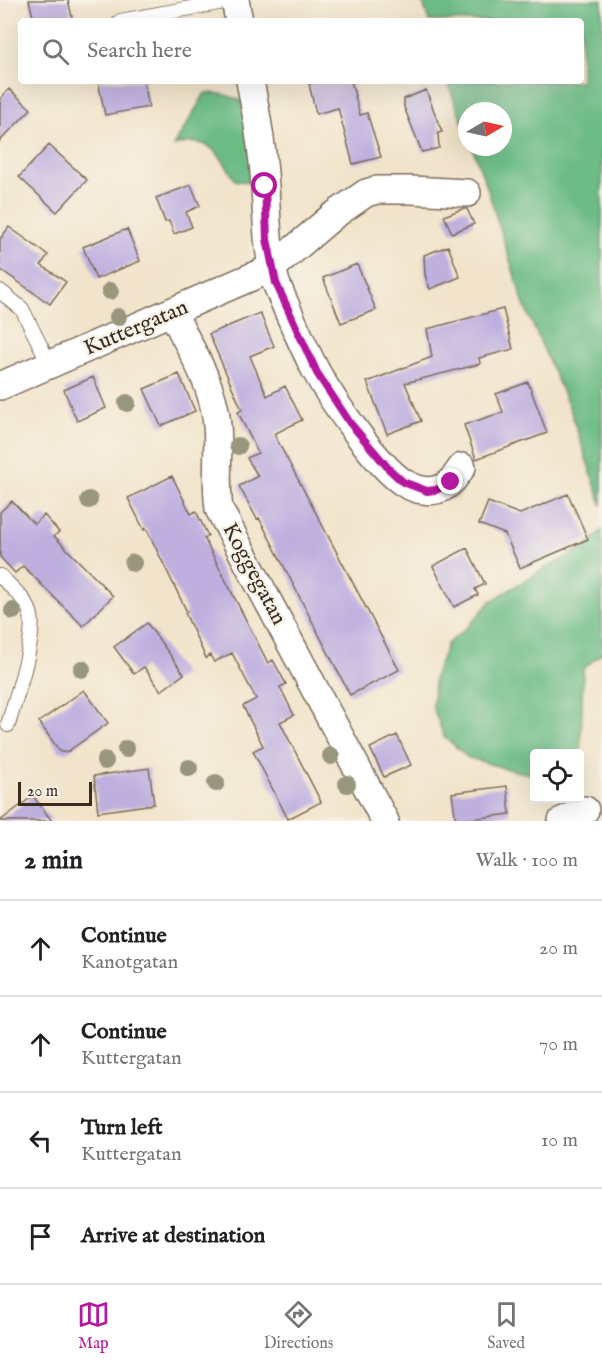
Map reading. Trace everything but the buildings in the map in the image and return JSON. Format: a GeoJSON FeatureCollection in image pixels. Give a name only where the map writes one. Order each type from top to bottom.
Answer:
{"type":"FeatureCollection","features":[{"type":"Feature","properties":{"kind":"street"},"geometry":{"type":"LineString","coordinates":[[235,0],[238,18]]}},
{"type":"Feature","properties":{"kind":"street"},"geometry":{"type":"LineString","coordinates":[[251,84],[259,129],[265,186],[267,239],[272,268],[276,283],[317,373],[350,423],[403,482],[427,491],[444,487],[451,482],[462,467]]}},
{"type":"Feature","properties":{"kind":"street","name":"Kuttergatan"},"geometry":{"type":"LineString","coordinates":[[0,386],[173,313],[272,268],[333,216],[366,193],[377,190],[411,189],[467,193]]}},
{"type":"Feature","properties":{"kind":"street","name":"Koggegatan"},"geometry":{"type":"LineString","coordinates":[[173,313],[209,387],[215,407],[219,509],[385,821]]}},
{"type":"Feature","properties":{"kind":"lane"},"geometry":{"type":"LineString","coordinates":[[136,18],[235,0]]}},
{"type":"Feature","properties":{"kind":"lane"},"geometry":{"type":"LineString","coordinates":[[0,291],[22,309],[50,364]]}},
{"type":"Feature","properties":{"kind":"lane"},"geometry":{"type":"LineString","coordinates":[[0,576],[29,610],[32,621],[30,640],[8,725]]}},
{"type":"Feature","properties":{"kind":"green space"},"geometry":{"type":"Polygon","coordinates":[[[422,0],[602,0],[602,506],[570,409],[524,305],[475,156],[512,156],[512,102],[458,102],[458,110],[448,84],[584,84],[584,18],[428,18],[422,0]]]}},
{"type":"Feature","properties":{"kind":"green space"},"geometry":{"type":"Polygon","coordinates":[[[205,93],[223,94],[240,100],[250,137],[255,179],[248,182],[235,180],[218,154],[204,144],[196,142],[174,146],[205,93]]]}},
{"type":"Feature","properties":{"kind":"green space"},"geometry":{"type":"Polygon","coordinates":[[[602,530],[602,653],[583,669],[581,749],[530,749],[530,774],[467,757],[444,736],[433,708],[434,678],[447,644],[469,626],[491,601],[587,546],[602,530]]]}},
{"type":"Feature","properties":{"kind":"route"},"geometry":{"type":"LineString","coordinates":[[265,186],[267,239],[276,283],[304,347],[335,402],[371,449],[403,482],[427,491],[436,490],[451,482]]}}]}
